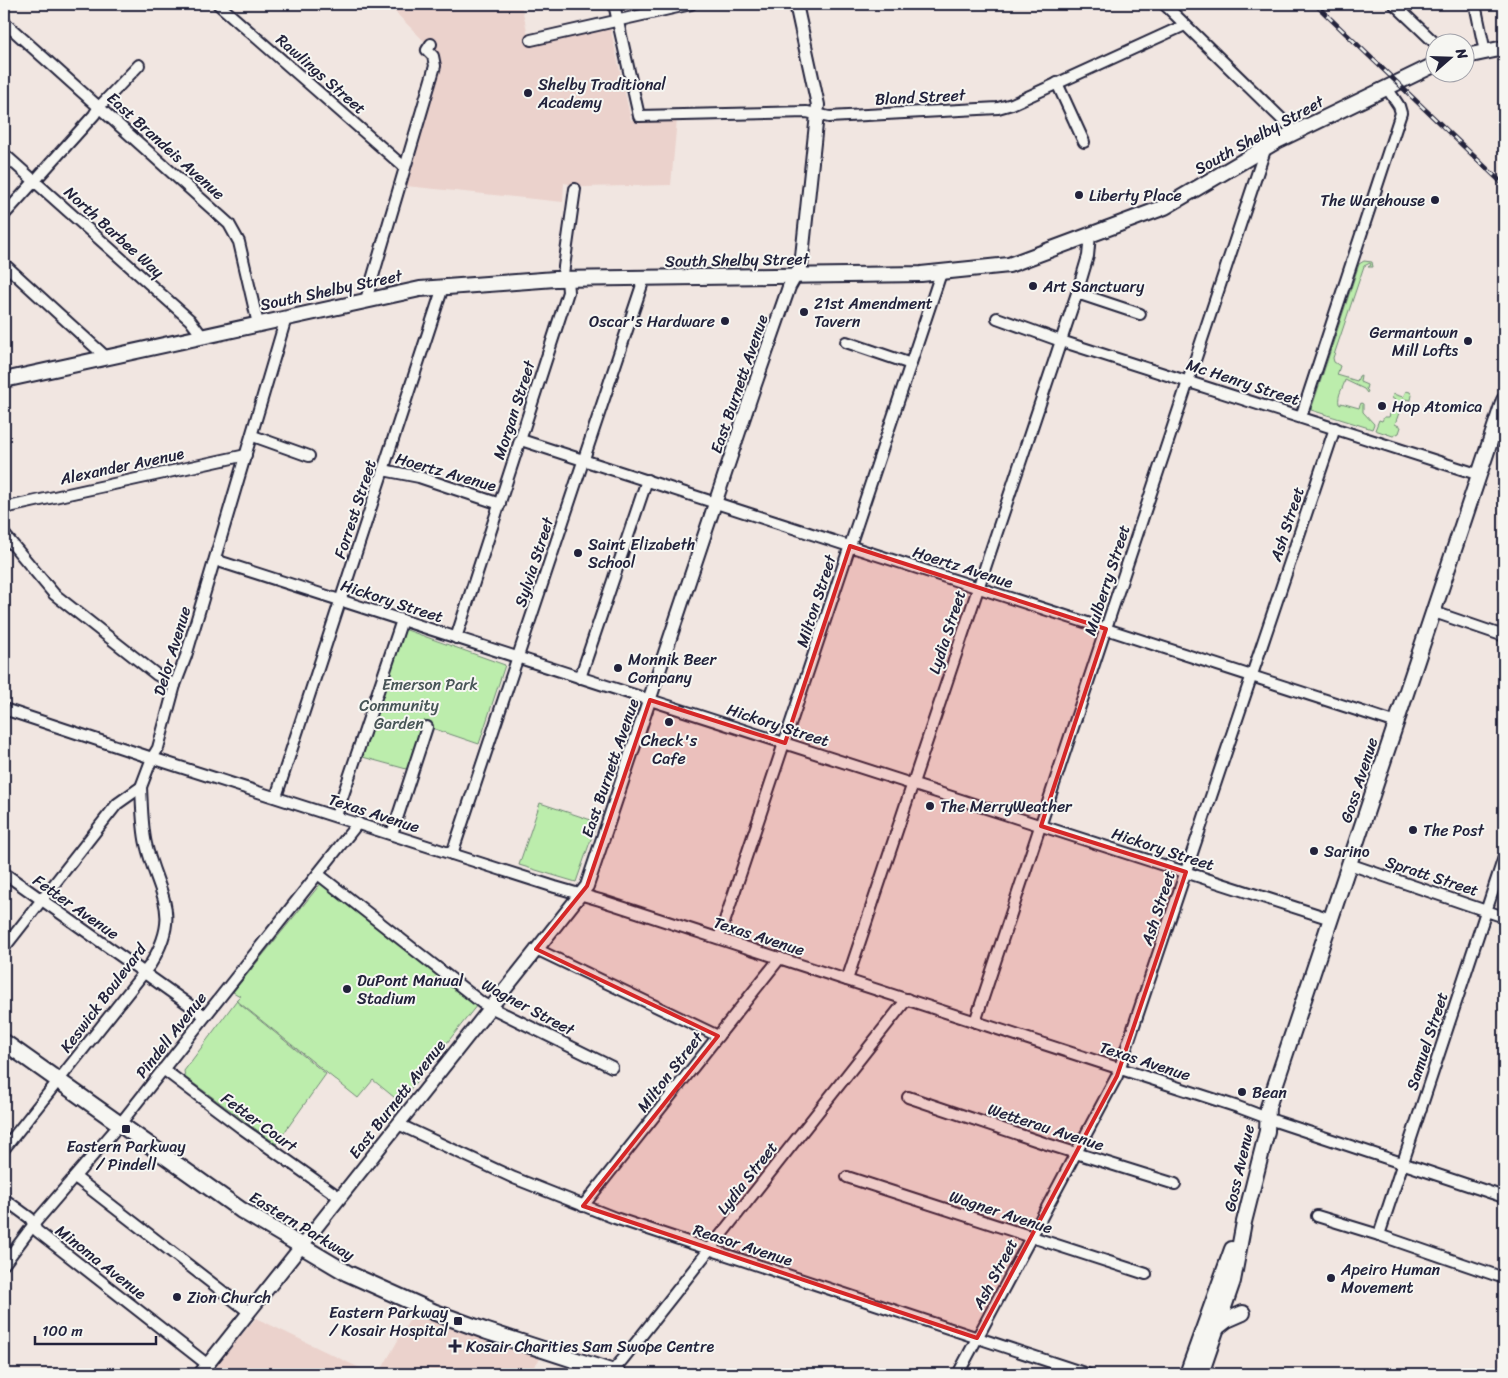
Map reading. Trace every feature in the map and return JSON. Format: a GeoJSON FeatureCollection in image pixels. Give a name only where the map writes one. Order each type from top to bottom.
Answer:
{"type":"FeatureCollection","features":[{"type":"Feature","properties":{"kind":"main road"},"geometry":{"type":"LineString","coordinates":[[1476,54],[1504,48]]}},
{"type":"Feature","properties":{"kind":"main road","name":"South Shelby Street"},"geometry":{"type":"LineString","coordinates":[[4,380],[366,300],[443,286],[567,279],[941,273],[1009,265],[1174,203],[1266,147],[1426,69]]}},
{"type":"Feature","properties":{"kind":"main road","name":"Goss Avenue"},"geometry":{"type":"LineString","coordinates":[[1201,1374],[1233,1281],[1242,1232],[1265,1139],[1268,1107],[1504,400]]}},
{"type":"Feature","properties":{"kind":"main road","name":"Eastern Parkway"},"geometry":{"type":"LineString","coordinates":[[4,1042],[241,1210],[347,1273],[434,1312],[613,1374]]}},
{"type":"Feature","properties":{"kind":"main road","name":"Goss Avenue"},"geometry":{"type":"LineString","coordinates":[[1187,1374],[1234,1243],[1242,1232]]}},
{"type":"Feature","properties":{"kind":"main road"},"geometry":{"type":"LineString","coordinates":[[1218,1327],[1227,1320],[1243,1313]]}},
{"type":"Feature","properties":{"kind":"street","name":"Rawlings Street"},"geometry":{"type":"LineString","coordinates":[[218,4],[404,167]]}},
{"type":"Feature","properties":{"kind":"street"},"geometry":{"type":"LineString","coordinates":[[614,4],[617,20]]}},
{"type":"Feature","properties":{"kind":"street"},"geometry":{"type":"LineString","coordinates":[[531,40],[691,4]]}},
{"type":"Feature","properties":{"kind":"street","name":"East Burnett Avenue"},"geometry":{"type":"LineString","coordinates":[[204,1370],[587,886],[789,287],[801,266],[818,104],[796,4]]}},
{"type":"Feature","properties":{"kind":"street"},"geometry":{"type":"LineString","coordinates":[[1164,4],[1295,132]]}},
{"type":"Feature","properties":{"kind":"street"},"geometry":{"type":"LineString","coordinates":[[1394,4],[1426,34]]}},
{"type":"Feature","properties":{"kind":"street"},"geometry":{"type":"LineString","coordinates":[[1475,4],[1485,52]]}},
{"type":"Feature","properties":{"kind":"street","name":"Bland Street"},"geometry":{"type":"LineString","coordinates":[[617,20],[639,116],[807,112],[829,117],[998,108],[1012,104],[1185,25]]}},
{"type":"Feature","properties":{"kind":"street","name":"East Brandeis Avenue"},"geometry":{"type":"LineString","coordinates":[[4,22],[229,224],[239,242],[258,324]]}},
{"type":"Feature","properties":{"kind":"street"},"geometry":{"type":"LineString","coordinates":[[366,300],[435,66],[433,56],[427,50],[431,44]]}},
{"type":"Feature","properties":{"kind":"street"},"geometry":{"type":"LineString","coordinates":[[4,215],[94,115],[99,107],[139,66]]}},
{"type":"Feature","properties":{"kind":"street"},"geometry":{"type":"LineString","coordinates":[[1057,83],[1084,142]]}},
{"type":"Feature","properties":{"kind":"street"},"geometry":{"type":"LineString","coordinates":[[1301,417],[1401,113],[1399,106],[1387,88]]}},
{"type":"Feature","properties":{"kind":"street","name":"Mulberry Street"},"geometry":{"type":"LineString","coordinates":[[975,1022],[1266,147]]}},
{"type":"Feature","properties":{"kind":"street","name":"North Barbee Way"},"geometry":{"type":"LineString","coordinates":[[4,154],[190,320],[202,336]]}},
{"type":"Feature","properties":{"kind":"street","name":"Morgan Street"},"geometry":{"type":"LineString","coordinates":[[456,638],[568,292],[567,279],[563,274],[563,269],[575,189]]}},
{"type":"Feature","properties":{"kind":"street","name":"Lydia Street"},"geometry":{"type":"LineString","coordinates":[[847,980],[1077,293],[1088,256],[1090,235]]}},
{"type":"Feature","properties":{"kind":"street"},"geometry":{"type":"LineString","coordinates":[[4,264],[106,357]]}},
{"type":"Feature","properties":{"kind":"street","name":"Milton Street"},"geometry":{"type":"LineString","coordinates":[[719,938],[941,273]]}},
{"type":"Feature","properties":{"kind":"street","name":"Sylvia Street"},"geometry":{"type":"LineString","coordinates":[[452,854],[644,279]]}},
{"type":"Feature","properties":{"kind":"street","name":"Forrest Street"},"geometry":{"type":"LineString","coordinates":[[276,797],[443,286]]}},
{"type":"Feature","properties":{"kind":"street"},"geometry":{"type":"LineString","coordinates":[[1077,293],[1140,314]]}},
{"type":"Feature","properties":{"kind":"street","name":"Delor Avenue"},"geometry":{"type":"LineString","coordinates":[[141,787],[152,758],[158,748],[175,685],[186,656],[253,436],[286,318]]}},
{"type":"Feature","properties":{"kind":"street","name":"Mc Henry Street"},"geometry":{"type":"LineString","coordinates":[[997,318],[1480,475]]}},
{"type":"Feature","properties":{"kind":"street"},"geometry":{"type":"LineString","coordinates":[[846,342],[911,364]]}},
{"type":"Feature","properties":{"kind":"street","name":"Ash Street"},"geometry":{"type":"LineString","coordinates":[[958,1374],[1115,1082],[1335,428]]}},
{"type":"Feature","properties":{"kind":"street"},"geometry":{"type":"LineString","coordinates":[[253,436],[309,456]]}},
{"type":"Feature","properties":{"kind":"street","name":"Hoertz Avenue"},"geometry":{"type":"LineString","coordinates":[[521,440],[1397,723]]}},
{"type":"Feature","properties":{"kind":"street","name":"Alexander Avenue"},"geometry":{"type":"LineString","coordinates":[[4,508],[246,455]]}},
{"type":"Feature","properties":{"kind":"street","name":"Hoertz Avenue"},"geometry":{"type":"LineString","coordinates":[[383,470],[419,477],[500,504]]}},
{"type":"Feature","properties":{"kind":"street"},"geometry":{"type":"LineString","coordinates":[[580,678],[647,480]]}},
{"type":"Feature","properties":{"kind":"street"},"geometry":{"type":"LineString","coordinates":[[4,534],[54,594],[156,675],[175,685]]}},
{"type":"Feature","properties":{"kind":"street","name":"Hickory Street"},"geometry":{"type":"LineString","coordinates":[[215,560],[1331,919]]}},
{"type":"Feature","properties":{"kind":"street"},"geometry":{"type":"LineString","coordinates":[[1434,612],[1504,636]]}},
{"type":"Feature","properties":{"kind":"street"},"geometry":{"type":"LineString","coordinates":[[336,816],[402,620]]}},
{"type":"Feature","properties":{"kind":"street","name":"Texas Avenue"},"geometry":{"type":"LineString","coordinates":[[4,709],[907,999],[1504,1196]]}},
{"type":"Feature","properties":{"kind":"street"},"geometry":{"type":"LineString","coordinates":[[392,834],[428,727]]}},
{"type":"Feature","properties":{"kind":"street"},"geometry":{"type":"LineString","coordinates":[[4,948],[117,804],[141,787]]}},
{"type":"Feature","properties":{"kind":"street","name":"Keswick Boulevard"},"geometry":{"type":"LineString","coordinates":[[4,1149],[144,972],[164,936],[166,915],[164,896],[146,843],[141,787]]}},
{"type":"Feature","properties":{"kind":"street","name":"Pindell Avenue"},"geometry":{"type":"LineString","coordinates":[[4,1264],[34,1224],[120,1124],[358,823]]}},
{"type":"Feature","properties":{"kind":"street","name":"Samuel Street"},"geometry":{"type":"LineString","coordinates":[[1379,1235],[1504,857]]}},
{"type":"Feature","properties":{"kind":"street","name":"Spratt Street"},"geometry":{"type":"LineString","coordinates":[[1349,864],[1504,917]]}},
{"type":"Feature","properties":{"kind":"street","name":"Fetter Avenue"},"geometry":{"type":"LineString","coordinates":[[4,874],[205,1016]]}},
{"type":"Feature","properties":{"kind":"street","name":"Wagner Street"},"geometry":{"type":"LineString","coordinates":[[318,874],[482,1003],[612,1066]]}},
{"type":"Feature","properties":{"kind":"street"},"geometry":{"type":"LineString","coordinates":[[536,949],[718,1036]]}},
{"type":"Feature","properties":{"kind":"street","name":"Milton Street"},"geometry":{"type":"LineString","coordinates":[[583,1206],[780,958]]}},
{"type":"Feature","properties":{"kind":"street","name":"Lydia Street"},"geometry":{"type":"LineString","coordinates":[[613,1374],[907,999]]}},
{"type":"Feature","properties":{"kind":"street","name":"Fetter Court"},"geometry":{"type":"LineString","coordinates":[[163,1069],[240,1127],[340,1198]]}},
{"type":"Feature","properties":{"kind":"street","name":"Wetterau Avenue"},"geometry":{"type":"LineString","coordinates":[[908,1097],[1175,1184]]}},
{"type":"Feature","properties":{"kind":"street","name":"Reasor Avenue"},"geometry":{"type":"LineString","coordinates":[[398,1124],[514,1178],[615,1218],[1087,1374]]}},
{"type":"Feature","properties":{"kind":"street"},"geometry":{"type":"LineString","coordinates":[[75,1176],[249,1312]]}},
{"type":"Feature","properties":{"kind":"street","name":"Wagner Avenue"},"geometry":{"type":"LineString","coordinates":[[846,1178],[1146,1274]]}},
{"type":"Feature","properties":{"kind":"street","name":"Minoma Avenue"},"geometry":{"type":"LineString","coordinates":[[4,1199],[30,1218],[38,1231],[204,1370]]}},
{"type":"Feature","properties":{"kind":"street"},"geometry":{"type":"LineString","coordinates":[[1317,1216],[1504,1278]]}},
{"type":"Feature","properties":{"kind":"highlighted area"},"geometry":{"type":"Polygon","coordinates":[[[850,546],[1106,629],[1041,826],[1186,872],[1117,1076],[977,1338],[583,1206],[718,1036],[536,949],[587,886],[650,700],[785,743],[850,546]]]}},
{"type":"Feature","properties":{"kind":"shaded area","name":"Shelby Traditional Academy"},"geometry":{"type":"Polygon","coordinates":[[[387,4],[521,4],[529,39],[610,26],[631,120],[677,119],[671,185],[584,187],[564,183],[563,202],[406,186],[409,164],[434,51],[387,4]]]}},
{"type":"Feature","properties":{"kind":"shaded area","name":"Kosair Charities Sam Swope Centre"},"geometry":{"type":"Polygon","coordinates":[[[415,1310],[543,1355],[528,1374],[379,1374],[415,1310]]]}},
{"type":"Feature","properties":{"kind":"shaded area"},"geometry":{"type":"Polygon","coordinates":[[[256,1318],[372,1374],[209,1373],[256,1318]]]}},
{"type":"Feature","properties":{"kind":"green space"},"geometry":{"type":"Polygon","coordinates":[[[1364,261],[1372,262],[1373,267],[1368,267],[1371,265],[1370,263],[1364,266],[1333,358],[1334,362],[1340,366],[1337,375],[1357,381],[1361,375],[1360,382],[1367,385],[1366,389],[1368,391],[1367,393],[1364,389],[1345,380],[1339,397],[1339,404],[1359,408],[1361,403],[1363,404],[1363,412],[1374,424],[1372,429],[1311,410],[1359,264],[1364,261]]]}},
{"type":"Feature","properties":{"kind":"green space"},"geometry":{"type":"Polygon","coordinates":[[[1406,391],[1412,395],[1411,400],[1404,399],[1395,424],[1401,427],[1399,433],[1393,436],[1375,430],[1379,420],[1382,421],[1384,417],[1389,417],[1395,400],[1392,398],[1393,394],[1403,397],[1406,391]]]}},
{"type":"Feature","properties":{"kind":"green space","name":"Emerson Park"},"geometry":{"type":"Polygon","coordinates":[[[401,628],[505,665],[479,744],[423,725],[410,770],[359,756],[401,628]]]}},
{"type":"Feature","properties":{"kind":"green space"},"geometry":{"type":"Polygon","coordinates":[[[540,803],[597,822],[576,882],[519,865],[540,803]]]}},
{"type":"Feature","properties":{"kind":"green space","name":"DuPont Manual Stadium"},"geometry":{"type":"Polygon","coordinates":[[[322,882],[477,1005],[400,1102],[373,1080],[358,1098],[236,1000],[240,996],[233,992],[322,882]]]}},
{"type":"Feature","properties":{"kind":"green space"},"geometry":{"type":"Polygon","coordinates":[[[236,1001],[326,1074],[276,1144],[185,1077],[184,1071],[236,1001]]]}},
{"type":"Feature","properties":{"kind":"railway"},"geometry":{"type":"LineString","coordinates":[[1315,4],[1504,185]]}},
{"type":"Feature","properties":{"kind":"place","name":"Shelby Traditional Academy"},"geometry":{"type":"Point","coordinates":[528,93]}},
{"type":"Feature","properties":{"kind":"place","name":"Liberty Place"},"geometry":{"type":"Point","coordinates":[1079,195]}},
{"type":"Feature","properties":{"kind":"place","name":"The Warehouse"},"geometry":{"type":"Point","coordinates":[1435,200]}},
{"type":"Feature","properties":{"kind":"place","name":"Art Sanctuary"},"geometry":{"type":"Point","coordinates":[1033,286]}},
{"type":"Feature","properties":{"kind":"place","name":"21st Amendment Tavern"},"geometry":{"type":"Point","coordinates":[804,312]}},
{"type":"Feature","properties":{"kind":"place","name":"Oscar's Hardware"},"geometry":{"type":"Point","coordinates":[725,321]}},
{"type":"Feature","properties":{"kind":"place","name":"Germantown Mill Lofts"},"geometry":{"type":"Point","coordinates":[1468,341]}},
{"type":"Feature","properties":{"kind":"place","name":"Hop Atomica"},"geometry":{"type":"Point","coordinates":[1382,406]}},
{"type":"Feature","properties":{"kind":"place","name":"Saint Elizabeth School"},"geometry":{"type":"Point","coordinates":[578,553]}},
{"type":"Feature","properties":{"kind":"place","name":"Monnik Beer Company"},"geometry":{"type":"Point","coordinates":[618,668]}},
{"type":"Feature","properties":{"kind":"place","name":"Check's Cafe"},"geometry":{"type":"Point","coordinates":[669,722]}},
{"type":"Feature","properties":{"kind":"place","name":"The MerryWeather"},"geometry":{"type":"Point","coordinates":[930,806]}},
{"type":"Feature","properties":{"kind":"place","name":"The Post"},"geometry":{"type":"Point","coordinates":[1413,830]}},
{"type":"Feature","properties":{"kind":"place","name":"Sarino"},"geometry":{"type":"Point","coordinates":[1314,851]}},
{"type":"Feature","properties":{"kind":"place","name":"DuPont Manual Stadium"},"geometry":{"type":"Point","coordinates":[347,989]}},
{"type":"Feature","properties":{"kind":"place","name":"Bean"},"geometry":{"type":"Point","coordinates":[1242,1092]}},
{"type":"Feature","properties":{"kind":"place","name":"Eastern Parkway / Pindell"},"geometry":{"type":"Point","coordinates":[126,1129]}},
{"type":"Feature","properties":{"kind":"place","name":"Apeiro Human Movement"},"geometry":{"type":"Point","coordinates":[1331,1278]}},
{"type":"Feature","properties":{"kind":"place","name":"Zion Church"},"geometry":{"type":"Point","coordinates":[177,1297]}},
{"type":"Feature","properties":{"kind":"place","name":"Eastern Parkway / Kosair Hospital"},"geometry":{"type":"Point","coordinates":[458,1321]}},
{"type":"Feature","properties":{"kind":"place","name":"Kosair Charities Sam Swope Centre"},"geometry":{"type":"Point","coordinates":[455,1346]}},
{"type":"Feature","properties":{"kind":"park label","name":"Community Garden"},"geometry":{"type":"Point","coordinates":[399,714]}}]}
